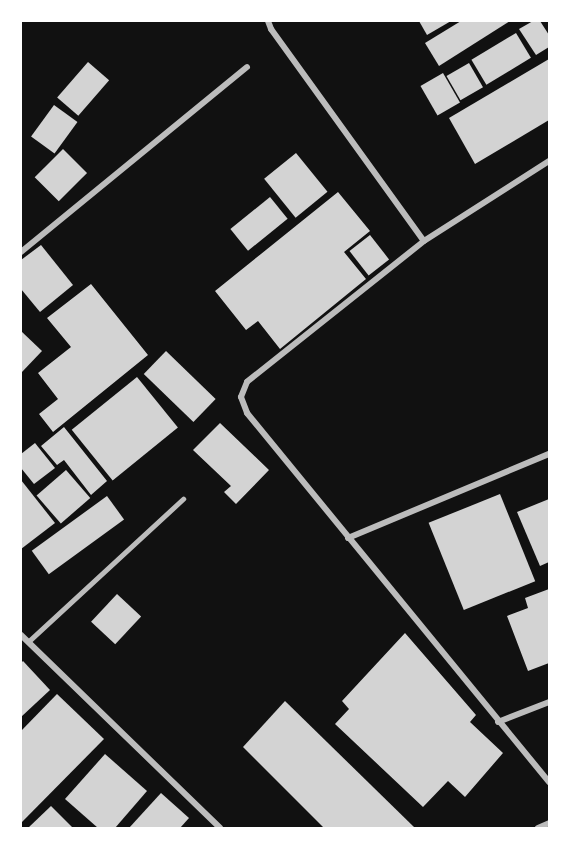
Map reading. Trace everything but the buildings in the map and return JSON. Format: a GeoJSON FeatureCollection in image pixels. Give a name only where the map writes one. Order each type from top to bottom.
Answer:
{"type":"FeatureCollection","features":[{"type":"Feature","properties":{"kind":"street"},"geometry":{"type":"LineString","coordinates":[[268,21],[271,29],[424,241]]}},
{"type":"Feature","properties":{"kind":"street"},"geometry":{"type":"LineString","coordinates":[[21,252],[247,67]]}},
{"type":"Feature","properties":{"kind":"street"},"geometry":{"type":"LineString","coordinates":[[549,161],[424,241],[247,382],[241,397],[247,413],[549,782]]}},
{"type":"Feature","properties":{"kind":"street"},"geometry":{"type":"LineString","coordinates":[[348,538],[549,454]]}},
{"type":"Feature","properties":{"kind":"street"},"geometry":{"type":"LineString","coordinates":[[21,635],[220,828]]}},
{"type":"Feature","properties":{"kind":"street"},"geometry":{"type":"LineString","coordinates":[[498,722],[549,702]]}},
{"type":"Feature","properties":{"kind":"street"},"geometry":{"type":"LineString","coordinates":[[538,828],[549,823]]}},
{"type":"Feature","properties":{"kind":"lane"},"geometry":{"type":"LineString","coordinates":[[28,642],[183,499]]}}]}
